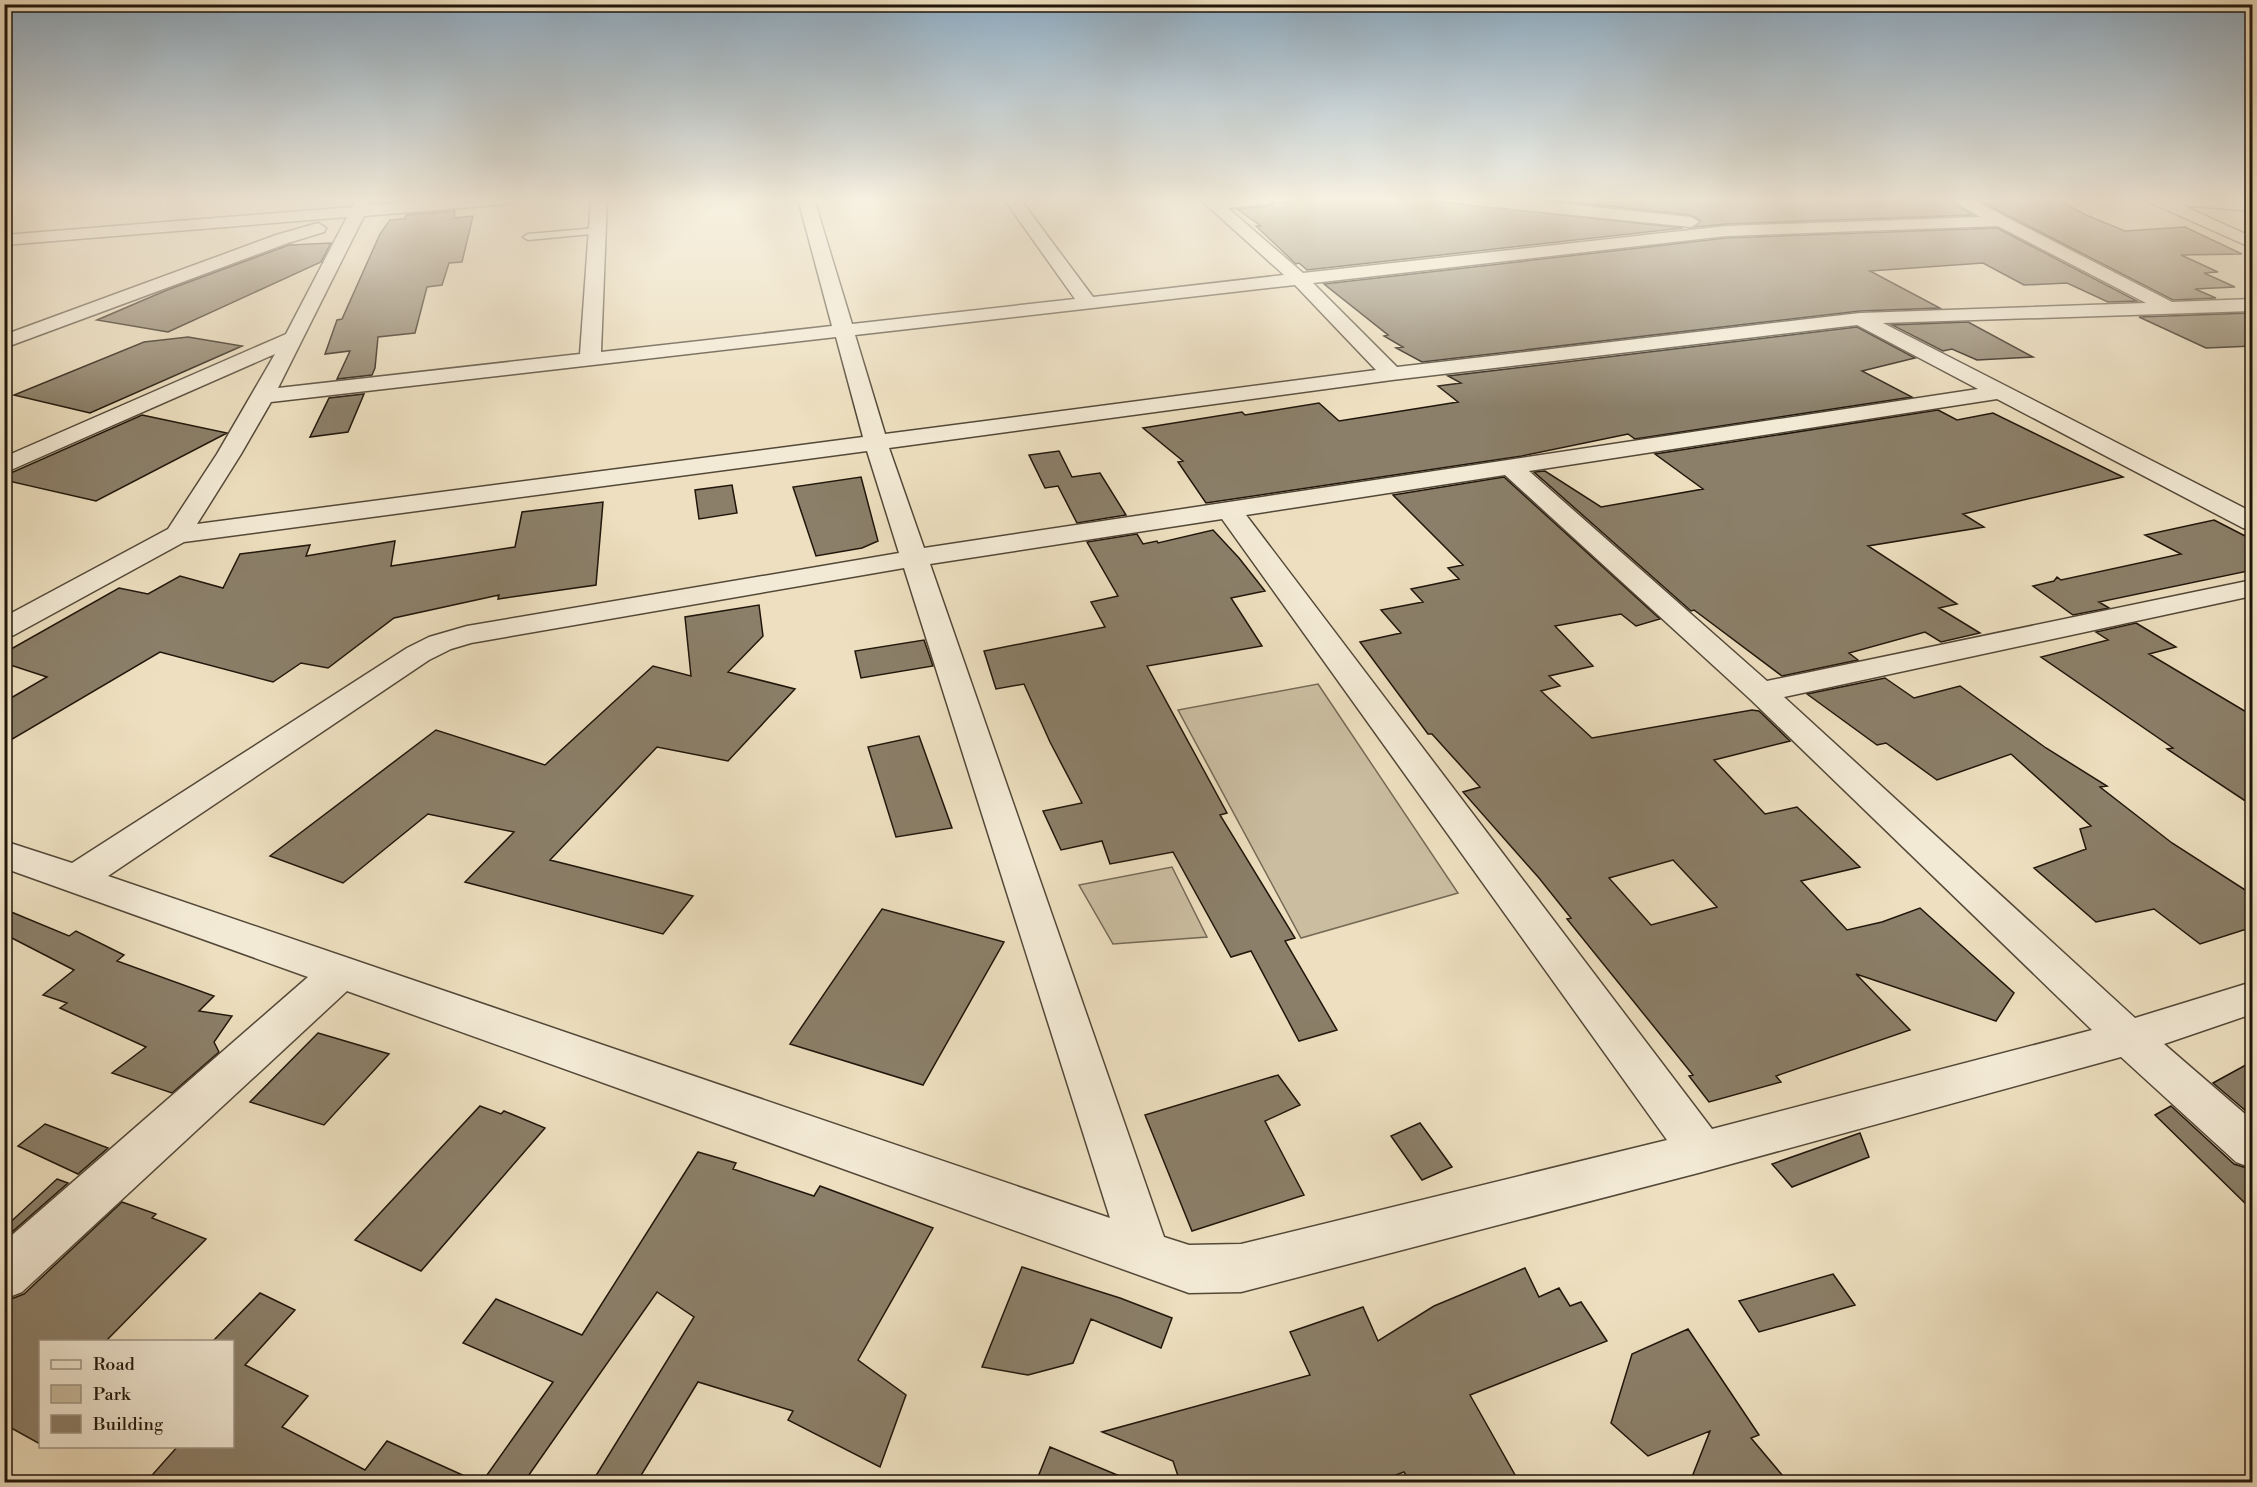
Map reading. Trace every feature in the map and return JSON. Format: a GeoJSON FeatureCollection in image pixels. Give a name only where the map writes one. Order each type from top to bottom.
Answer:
{"type":"FeatureCollection","features":[{"type":"Feature","properties":{"kind":"street"},"geometry":{"type":"LineString","coordinates":[[4,342],[203,268]]}},
{"type":"Feature","properties":{"kind":"street"},"geometry":{"type":"LineString","coordinates":[[177,534],[198,505],[263,396],[329,268]]}},
{"type":"Feature","properties":{"kind":"street"},"geometry":{"type":"LineString","coordinates":[[590,358],[595,268]]}},
{"type":"Feature","properties":{"kind":"street"},"geometry":{"type":"LineString","coordinates":[[826,268],[876,442],[1146,1255]]}},
{"type":"Feature","properties":{"kind":"street"},"geometry":{"type":"LineString","coordinates":[[1063,268],[1088,303]]}},
{"type":"Feature","properties":{"kind":"street"},"geometry":{"type":"LineString","coordinates":[[1287,268],[1392,374]]}},
{"type":"Feature","properties":{"kind":"street"},"geometry":{"type":"LineString","coordinates":[[263,396],[1393,268]]}},
{"type":"Feature","properties":{"kind":"street"},"geometry":{"type":"LineString","coordinates":[[2092,268],[2169,308]]}},
{"type":"Feature","properties":{"kind":"street"},"geometry":{"type":"LineString","coordinates":[[12,618],[177,534],[1392,374],[1860,319],[2253,305]]}},
{"type":"Feature","properties":{"kind":"street"},"geometry":{"type":"LineString","coordinates":[[1860,319],[2253,522]]}},
{"type":"Feature","properties":{"kind":"street"},"geometry":{"type":"LineString","coordinates":[[4,466],[294,338]]}},
{"type":"Feature","properties":{"kind":"street"},"geometry":{"type":"LineString","coordinates":[[77,878],[418,654],[440,643],[467,634],[915,558],[1999,392]]}},
{"type":"Feature","properties":{"kind":"street"},"geometry":{"type":"LineString","coordinates":[[1510,467],[1761,692],[2128,1038],[2253,1148]]}},
{"type":"Feature","properties":{"kind":"street"},"geometry":{"type":"LineString","coordinates":[[1229,510],[1702,1152]]}},
{"type":"Feature","properties":{"kind":"street"},"geometry":{"type":"LineString","coordinates":[[1761,692],[2253,588]]}},
{"type":"Feature","properties":{"kind":"street"},"geometry":{"type":"LineString","coordinates":[[4,854],[1189,1269],[1241,1269],[1702,1152],[2128,1038],[2253,998]]}},
{"type":"Feature","properties":{"kind":"street"},"geometry":{"type":"LineString","coordinates":[[4,1275],[341,972]]}},
{"type":"Feature","properties":{"kind":"green space"},"geometry":{"type":"Polygon","coordinates":[[[1318,684],[1458,893],[1301,938],[1178,710],[1318,684]]]}},
{"type":"Feature","properties":{"kind":"green space"},"geometry":{"type":"Polygon","coordinates":[[[1172,867],[1207,937],[1113,944],[1079,885],[1172,867]]]}},
{"type":"Feature","properties":{"kind":"building"},"geometry":{"type":"Polygon","coordinates":[[[226,268],[307,268],[168,332],[97,320],[226,268]]]}},
{"type":"Feature","properties":{"kind":"building"},"geometry":{"type":"Polygon","coordinates":[[[365,268],[447,268],[442,285],[427,287],[415,333],[378,337],[375,368],[372,375],[337,379],[350,351],[325,354],[337,320],[342,319],[365,268]]]}},
{"type":"Feature","properties":{"kind":"building"},"geometry":{"type":"Polygon","coordinates":[[[1460,268],[1907,268],[1870,271],[1940,308],[1860,311],[1422,362],[1396,348],[1403,347],[1384,336],[1388,335],[1324,284],[1460,268]]]}},
{"type":"Feature","properties":{"kind":"building"},"geometry":{"type":"Polygon","coordinates":[[[1993,268],[2074,268],[2137,301],[2108,302],[2067,283],[2024,285],[1993,268]]]}},
{"type":"Feature","properties":{"kind":"building"},"geometry":{"type":"Polygon","coordinates":[[[2111,268],[2210,268],[2218,272],[2204,273],[2235,287],[2195,289],[2216,298],[2173,300],[2111,268]]]}},
{"type":"Feature","properties":{"kind":"building"},"geometry":{"type":"Polygon","coordinates":[[[2250,313],[2253,315],[2253,346],[2206,348],[2139,317],[2250,313]]]}},
{"type":"Feature","properties":{"kind":"building"},"geometry":{"type":"Polygon","coordinates":[[[1968,322],[2033,357],[1977,360],[1952,349],[1943,351],[1892,325],[1968,322]]]}},
{"type":"Feature","properties":{"kind":"building"},"geometry":{"type":"Polygon","coordinates":[[[1857,327],[1915,358],[1862,371],[1912,397],[1635,439],[1628,434],[1522,456],[1206,503],[1178,462],[1183,461],[1143,428],[1242,412],[1245,415],[1319,403],[1339,421],[1458,402],[1438,386],[1461,383],[1448,376],[1857,327]]]}},
{"type":"Feature","properties":{"kind":"building"},"geometry":{"type":"Polygon","coordinates":[[[188,337],[242,346],[90,413],[14,395],[144,342],[188,337]]]}},
{"type":"Feature","properties":{"kind":"building"},"geometry":{"type":"Polygon","coordinates":[[[364,394],[348,432],[310,437],[329,398],[364,394]]]}},
{"type":"Feature","properties":{"kind":"building"},"geometry":{"type":"Polygon","coordinates":[[[1938,410],[1957,420],[1993,413],[2123,477],[1963,514],[1984,527],[1868,546],[1957,604],[1939,608],[1980,633],[1941,642],[1925,632],[1849,653],[1858,660],[1782,676],[1694,610],[1691,611],[1534,472],[1545,471],[1601,507],[1703,489],[1655,454],[1938,410]]]}},
{"type":"Feature","properties":{"kind":"building"},"geometry":{"type":"Polygon","coordinates":[[[142,415],[227,433],[96,501],[4,480],[4,476],[142,415]]]}},
{"type":"Feature","properties":{"kind":"building"},"geometry":{"type":"Polygon","coordinates":[[[1059,451],[1072,477],[1100,473],[1126,515],[1077,523],[1058,486],[1045,488],[1029,455],[1059,451]]]}},
{"type":"Feature","properties":{"kind":"building"},"geometry":{"type":"Polygon","coordinates":[[[861,477],[878,541],[862,548],[816,556],[793,487],[861,477]]]}},
{"type":"Feature","properties":{"kind":"building"},"geometry":{"type":"Polygon","coordinates":[[[1504,477],[1660,619],[1636,626],[1621,614],[1555,626],[1593,666],[1549,676],[1560,686],[1541,691],[1592,738],[1752,710],[1759,711],[1790,741],[1714,760],[1765,814],[1797,807],[1860,867],[1801,881],[1847,930],[1882,922],[1920,908],[2014,993],[1996,1021],[1856,974],[1910,1030],[1776,1076],[1781,1082],[1709,1102],[1689,1076],[1693,1075],[1567,919],[1571,918],[1463,792],[1480,787],[1432,734],[1428,734],[1360,642],[1401,633],[1381,610],[1423,602],[1411,589],[1459,579],[1448,568],[1463,565],[1393,495],[1504,477]],[[1673,860],[1609,878],[1651,925],[1717,907],[1673,860]]]}},
{"type":"Feature","properties":{"kind":"building"},"geometry":{"type":"Polygon","coordinates":[[[732,485],[737,513],[699,519],[695,490],[732,485]]]}},
{"type":"Feature","properties":{"kind":"building"},"geometry":{"type":"Polygon","coordinates":[[[603,502],[596,585],[498,599],[499,595],[394,618],[328,668],[301,663],[273,682],[160,652],[4,744],[4,702],[47,677],[4,663],[4,653],[119,588],[148,594],[180,576],[223,588],[240,554],[310,545],[306,556],[395,541],[391,566],[515,547],[522,512],[603,502]]]}},
{"type":"Feature","properties":{"kind":"building"},"geometry":{"type":"Polygon","coordinates":[[[2214,520],[2253,540],[2253,570],[2099,602],[2109,608],[2073,615],[2033,586],[2054,581],[2057,577],[2061,580],[2181,554],[2145,535],[2214,520]]]}},
{"type":"Feature","properties":{"kind":"building"},"geometry":{"type":"Polygon","coordinates":[[[1213,530],[1265,591],[1231,598],[1262,646],[1147,666],[1227,813],[1220,815],[1295,938],[1285,941],[1337,1030],[1299,1041],[1251,951],[1231,957],[1173,852],[1110,864],[1102,841],[1061,850],[1043,811],[1082,803],[1050,742],[1024,684],[996,689],[984,651],[1105,627],[1091,602],[1118,596],[1087,542],[1137,534],[1143,544],[1157,541],[1158,543],[1213,530]]]}},
{"type":"Feature","properties":{"kind":"building"},"geometry":{"type":"Polygon","coordinates":[[[759,605],[763,636],[728,672],[795,689],[728,761],[657,747],[550,860],[693,896],[663,934],[465,882],[514,832],[428,814],[343,883],[270,856],[436,730],[545,765],[653,666],[691,676],[685,617],[759,605]]]}},
{"type":"Feature","properties":{"kind":"building"},"geometry":{"type":"Polygon","coordinates":[[[2136,623],[2176,647],[2149,654],[2253,716],[2253,806],[2167,749],[2173,748],[2041,657],[2108,640],[2096,632],[2136,623]]]}},
{"type":"Feature","properties":{"kind":"building"},"geometry":{"type":"Polygon","coordinates":[[[924,640],[933,666],[861,678],[855,651],[924,640]]]}},
{"type":"Feature","properties":{"kind":"building"},"geometry":{"type":"Polygon","coordinates":[[[1885,678],[1914,698],[1960,686],[2046,748],[2107,786],[2100,787],[2172,843],[2253,895],[2253,927],[2200,944],[2154,909],[2096,922],[2034,868],[2086,849],[2080,829],[2091,826],[2011,754],[1937,780],[1886,743],[1877,745],[1807,694],[1885,678]]]}},
{"type":"Feature","properties":{"kind":"building"},"geometry":{"type":"Polygon","coordinates":[[[919,736],[952,828],[896,837],[868,747],[919,736]]]}},
{"type":"Feature","properties":{"kind":"building"},"geometry":{"type":"Polygon","coordinates":[[[4,909],[69,936],[76,931],[124,955],[117,961],[214,996],[199,1011],[232,1016],[214,1042],[219,1052],[172,1093],[112,1073],[146,1047],[60,1008],[67,1003],[43,995],[74,970],[4,934],[4,909]]]}},
{"type":"Feature","properties":{"kind":"building"},"geometry":{"type":"Polygon","coordinates":[[[882,909],[1004,942],[923,1085],[790,1044],[882,909]]]}},
{"type":"Feature","properties":{"kind":"building"},"geometry":{"type":"Polygon","coordinates":[[[318,1033],[389,1054],[324,1125],[250,1102],[318,1033]]]}},
{"type":"Feature","properties":{"kind":"building"},"geometry":{"type":"Polygon","coordinates":[[[2253,1061],[2253,1117],[2213,1083],[2253,1061]]]}},
{"type":"Feature","properties":{"kind":"building"},"geometry":{"type":"Polygon","coordinates":[[[1278,1075],[1300,1105],[1265,1121],[1304,1195],[1192,1231],[1145,1115],[1278,1075]]]}},
{"type":"Feature","properties":{"kind":"building"},"geometry":{"type":"Polygon","coordinates":[[[480,1106],[501,1114],[504,1111],[545,1128],[421,1271],[355,1240],[480,1106]]]}},
{"type":"Feature","properties":{"kind":"building"},"geometry":{"type":"Polygon","coordinates":[[[2171,1106],[2234,1164],[2253,1170],[2253,1211],[2155,1115],[2171,1106]]]}},
{"type":"Feature","properties":{"kind":"building"},"geometry":{"type":"Polygon","coordinates":[[[1420,1123],[1452,1167],[1422,1180],[1391,1136],[1420,1123]]]}},
{"type":"Feature","properties":{"kind":"building"},"geometry":{"type":"Polygon","coordinates":[[[45,1124],[108,1148],[78,1174],[18,1146],[45,1124]]]}},
{"type":"Feature","properties":{"kind":"building"},"geometry":{"type":"Polygon","coordinates":[[[1860,1133],[1869,1157],[1792,1187],[1772,1164],[1860,1133]]]}},
{"type":"Feature","properties":{"kind":"building"},"geometry":{"type":"Polygon","coordinates":[[[698,1152],[736,1163],[733,1169],[814,1196],[820,1186],[933,1228],[858,1360],[906,1395],[880,1467],[788,1420],[793,1411],[698,1382],[637,1482],[592,1482],[694,1317],[657,1292],[524,1482],[482,1482],[553,1382],[463,1343],[496,1299],[582,1335],[698,1152]]]}},
{"type":"Feature","properties":{"kind":"building"},"geometry":{"type":"Polygon","coordinates":[[[57,1179],[68,1183],[4,1239],[4,1228],[57,1179]]]}},
{"type":"Feature","properties":{"kind":"building"},"geometry":{"type":"Polygon","coordinates":[[[122,1202],[156,1214],[152,1218],[206,1239],[107,1340],[39,1340],[39,1443],[4,1424],[4,1306],[11,1299],[24,1294],[122,1202]]]}},
{"type":"Feature","properties":{"kind":"building"},"geometry":{"type":"Polygon","coordinates":[[[1022,1267],[1120,1298],[1172,1318],[1161,1348],[1091,1319],[1073,1363],[1028,1375],[982,1367],[1022,1267]]]}},
{"type":"Feature","properties":{"kind":"building"},"geometry":{"type":"Polygon","coordinates":[[[1525,1268],[1539,1297],[1559,1288],[1570,1306],[1581,1302],[1607,1341],[1470,1395],[1519,1482],[1410,1482],[1404,1472],[1377,1482],[1180,1482],[1173,1461],[1102,1432],[1310,1375],[1290,1332],[1363,1307],[1378,1341],[1434,1306],[1525,1268]]]}},
{"type":"Feature","properties":{"kind":"building"},"geometry":{"type":"Polygon","coordinates":[[[1833,1274],[1855,1305],[1759,1332],[1739,1301],[1833,1274]]]}},
{"type":"Feature","properties":{"kind":"building"},"geometry":{"type":"Polygon","coordinates":[[[260,1293],[295,1310],[245,1365],[308,1396],[282,1427],[365,1470],[387,1441],[478,1482],[146,1482],[176,1448],[234,1448],[234,1340],[214,1340],[260,1293]]]}},
{"type":"Feature","properties":{"kind":"building"},"geometry":{"type":"Polygon","coordinates":[[[1688,1329],[1759,1435],[1751,1438],[1788,1482],[1690,1482],[1710,1431],[1648,1456],[1611,1423],[1632,1354],[1688,1329]]]}},
{"type":"Feature","properties":{"kind":"building"},"geometry":{"type":"Polygon","coordinates":[[[1050,1447],[1134,1482],[1036,1482],[1050,1447]]]}}]}
